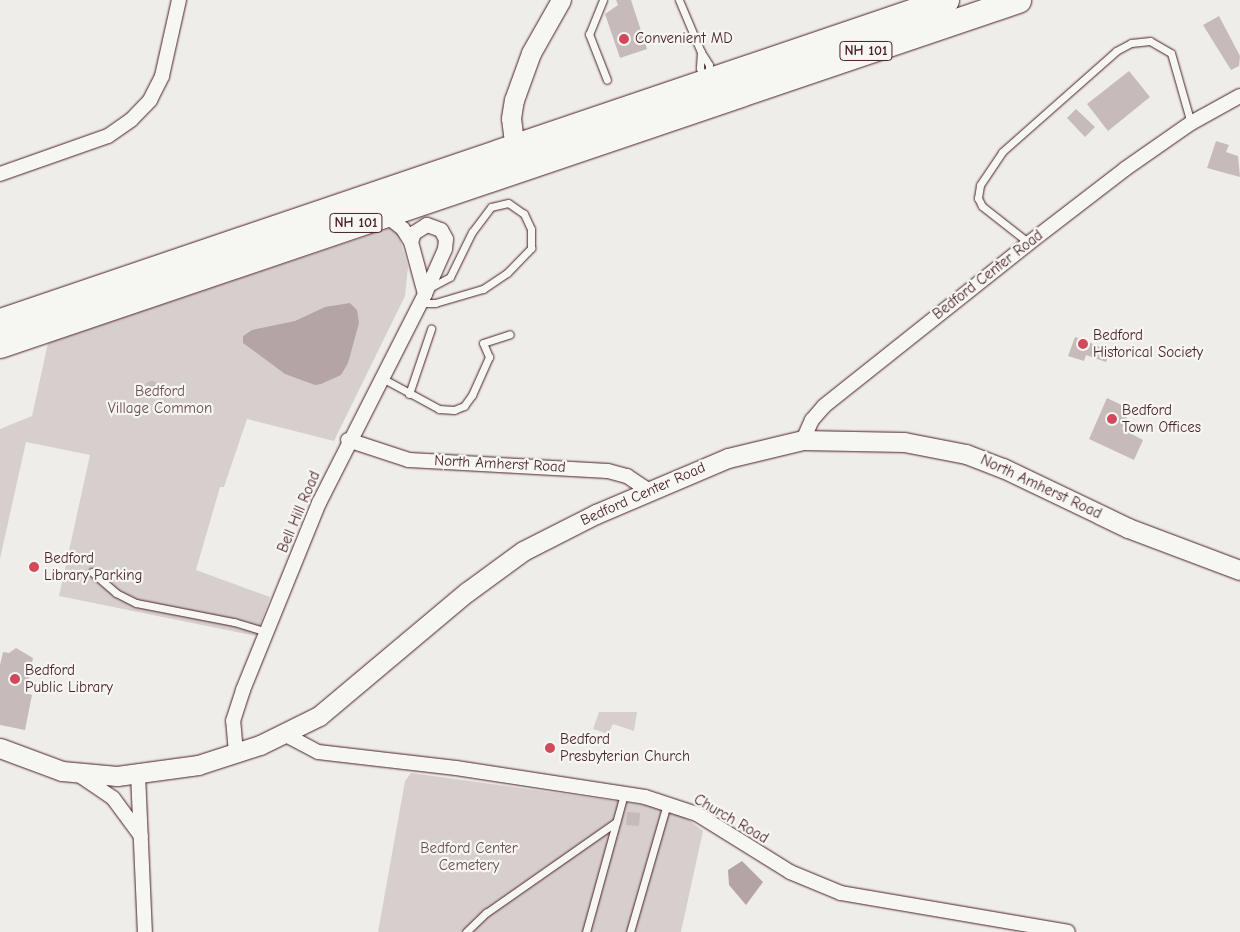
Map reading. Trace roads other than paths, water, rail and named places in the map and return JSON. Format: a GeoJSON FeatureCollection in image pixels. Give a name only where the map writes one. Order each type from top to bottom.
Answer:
{"type":"FeatureCollection","features":[{"type":"Feature","properties":{"kind":"highway","name":"NH 101"},"geometry":{"type":"LineString","coordinates":[[0,321],[516,157],[710,92],[928,11],[1018,0]]}},
{"type":"Feature","properties":{"kind":"highway","name":"NH 101"},"geometry":{"type":"LineString","coordinates":[[0,345],[302,244],[383,213],[516,157]]}},
{"type":"Feature","properties":{"kind":"street"},"geometry":{"type":"LineString","coordinates":[[0,174],[108,136],[131,120],[150,100],[162,76],[179,0]]}},
{"type":"Feature","properties":{"kind":"street"},"geometry":{"type":"LineString","coordinates":[[516,157],[511,118],[519,83],[531,53],[561,0]]}},
{"type":"Feature","properties":{"kind":"street","name":"Bedford Center Road"},"geometry":{"type":"LineString","coordinates":[[0,748],[46,767],[74,773],[138,774],[198,765],[286,734],[318,716],[467,592],[523,551],[648,491],[728,458],[803,440],[812,420],[824,406],[1029,243],[1125,169],[1191,124],[1240,96]]}},
{"type":"Feature","properties":{"kind":"street"},"geometry":{"type":"LineString","coordinates":[[383,213],[403,229],[411,242],[424,295]]}},
{"type":"Feature","properties":{"kind":"street","name":"Bell Hill Road"},"geometry":{"type":"LineString","coordinates":[[236,753],[233,731],[235,714],[266,632],[348,440],[424,295],[445,249],[446,239],[441,230],[427,226],[414,233],[411,242]]}},
{"type":"Feature","properties":{"kind":"street","name":"North Amherst Road"},"geometry":{"type":"LineString","coordinates":[[348,440],[409,460],[608,471],[627,476],[648,491]]}},
{"type":"Feature","properties":{"kind":"street","name":"North Amherst Road"},"geometry":{"type":"LineString","coordinates":[[803,440],[904,442],[966,454],[1003,468],[1128,528],[1240,570]]}},
{"type":"Feature","properties":{"kind":"street","name":"Church Road"},"geometry":{"type":"LineString","coordinates":[[286,734],[318,752],[456,768],[624,794],[668,803],[697,814],[790,872],[841,893],[1068,932]]}},
{"type":"Feature","properties":{"kind":"street"},"geometry":{"type":"LineString","coordinates":[[74,773],[112,798],[143,839]]}},
{"type":"Feature","properties":{"kind":"street"},"geometry":{"type":"LineString","coordinates":[[138,774],[143,839],[146,932]]}},
{"type":"Feature","properties":{"kind":"lane"},"geometry":{"type":"LineString","coordinates":[[603,0],[589,34],[607,80]]}},
{"type":"Feature","properties":{"kind":"lane"},"geometry":{"type":"LineString","coordinates":[[679,0],[701,52],[700,73],[710,92]]}},
{"type":"Feature","properties":{"kind":"lane"},"geometry":{"type":"LineString","coordinates":[[1029,243],[982,206],[978,198],[980,185],[1002,152],[1116,51],[1131,42],[1150,41],[1171,53],[1191,124]]}},
{"type":"Feature","properties":{"kind":"lane"},"geometry":{"type":"LineString","coordinates":[[508,203],[524,214],[531,229],[531,248],[507,273],[483,289],[436,303],[424,295],[450,277],[472,232],[491,207],[508,203]]}},
{"type":"Feature","properties":{"kind":"lane"},"geometry":{"type":"LineString","coordinates":[[409,394],[431,329]]}},
{"type":"Feature","properties":{"kind":"lane"},"geometry":{"type":"LineString","coordinates":[[382,377],[409,394],[439,409],[454,410],[464,406],[488,357],[483,343],[510,334]]}},
{"type":"Feature","properties":{"kind":"lane"},"geometry":{"type":"LineString","coordinates":[[92,572],[116,592],[136,603],[234,622],[266,632]]}},
{"type":"Feature","properties":{"kind":"lane"},"geometry":{"type":"LineString","coordinates":[[586,932],[624,794]]}},
{"type":"Feature","properties":{"kind":"lane"},"geometry":{"type":"LineString","coordinates":[[630,932],[668,803]]}},
{"type":"Feature","properties":{"kind":"lane"},"geometry":{"type":"LineString","coordinates":[[466,932],[486,913],[616,822]]}},
{"type":"Feature","properties":{"kind":"place","name":"Convenient MD"},"geometry":{"type":"Point","coordinates":[624,39]}},
{"type":"Feature","properties":{"kind":"place","name":"Bedford Historical Society"},"geometry":{"type":"Point","coordinates":[1083,344]}},
{"type":"Feature","properties":{"kind":"place","name":"Bedford Town Offices"},"geometry":{"type":"Point","coordinates":[1112,419]}},
{"type":"Feature","properties":{"kind":"place","name":"Bedford Library Parking"},"geometry":{"type":"Point","coordinates":[34,567]}},
{"type":"Feature","properties":{"kind":"place","name":"Bedford Public Library"},"geometry":{"type":"Point","coordinates":[15,679]}},
{"type":"Feature","properties":{"kind":"place","name":"Bedford Presbyterian Church"},"geometry":{"type":"Point","coordinates":[550,748]}},
{"type":"Feature","properties":{"kind":"park label","name":"Bedford Village Common"},"geometry":{"type":"Point","coordinates":[160,400]}},
{"type":"Feature","properties":{"kind":"park label","name":"Bedford Center Cemetery"},"geometry":{"type":"Point","coordinates":[469,856]}}]}
